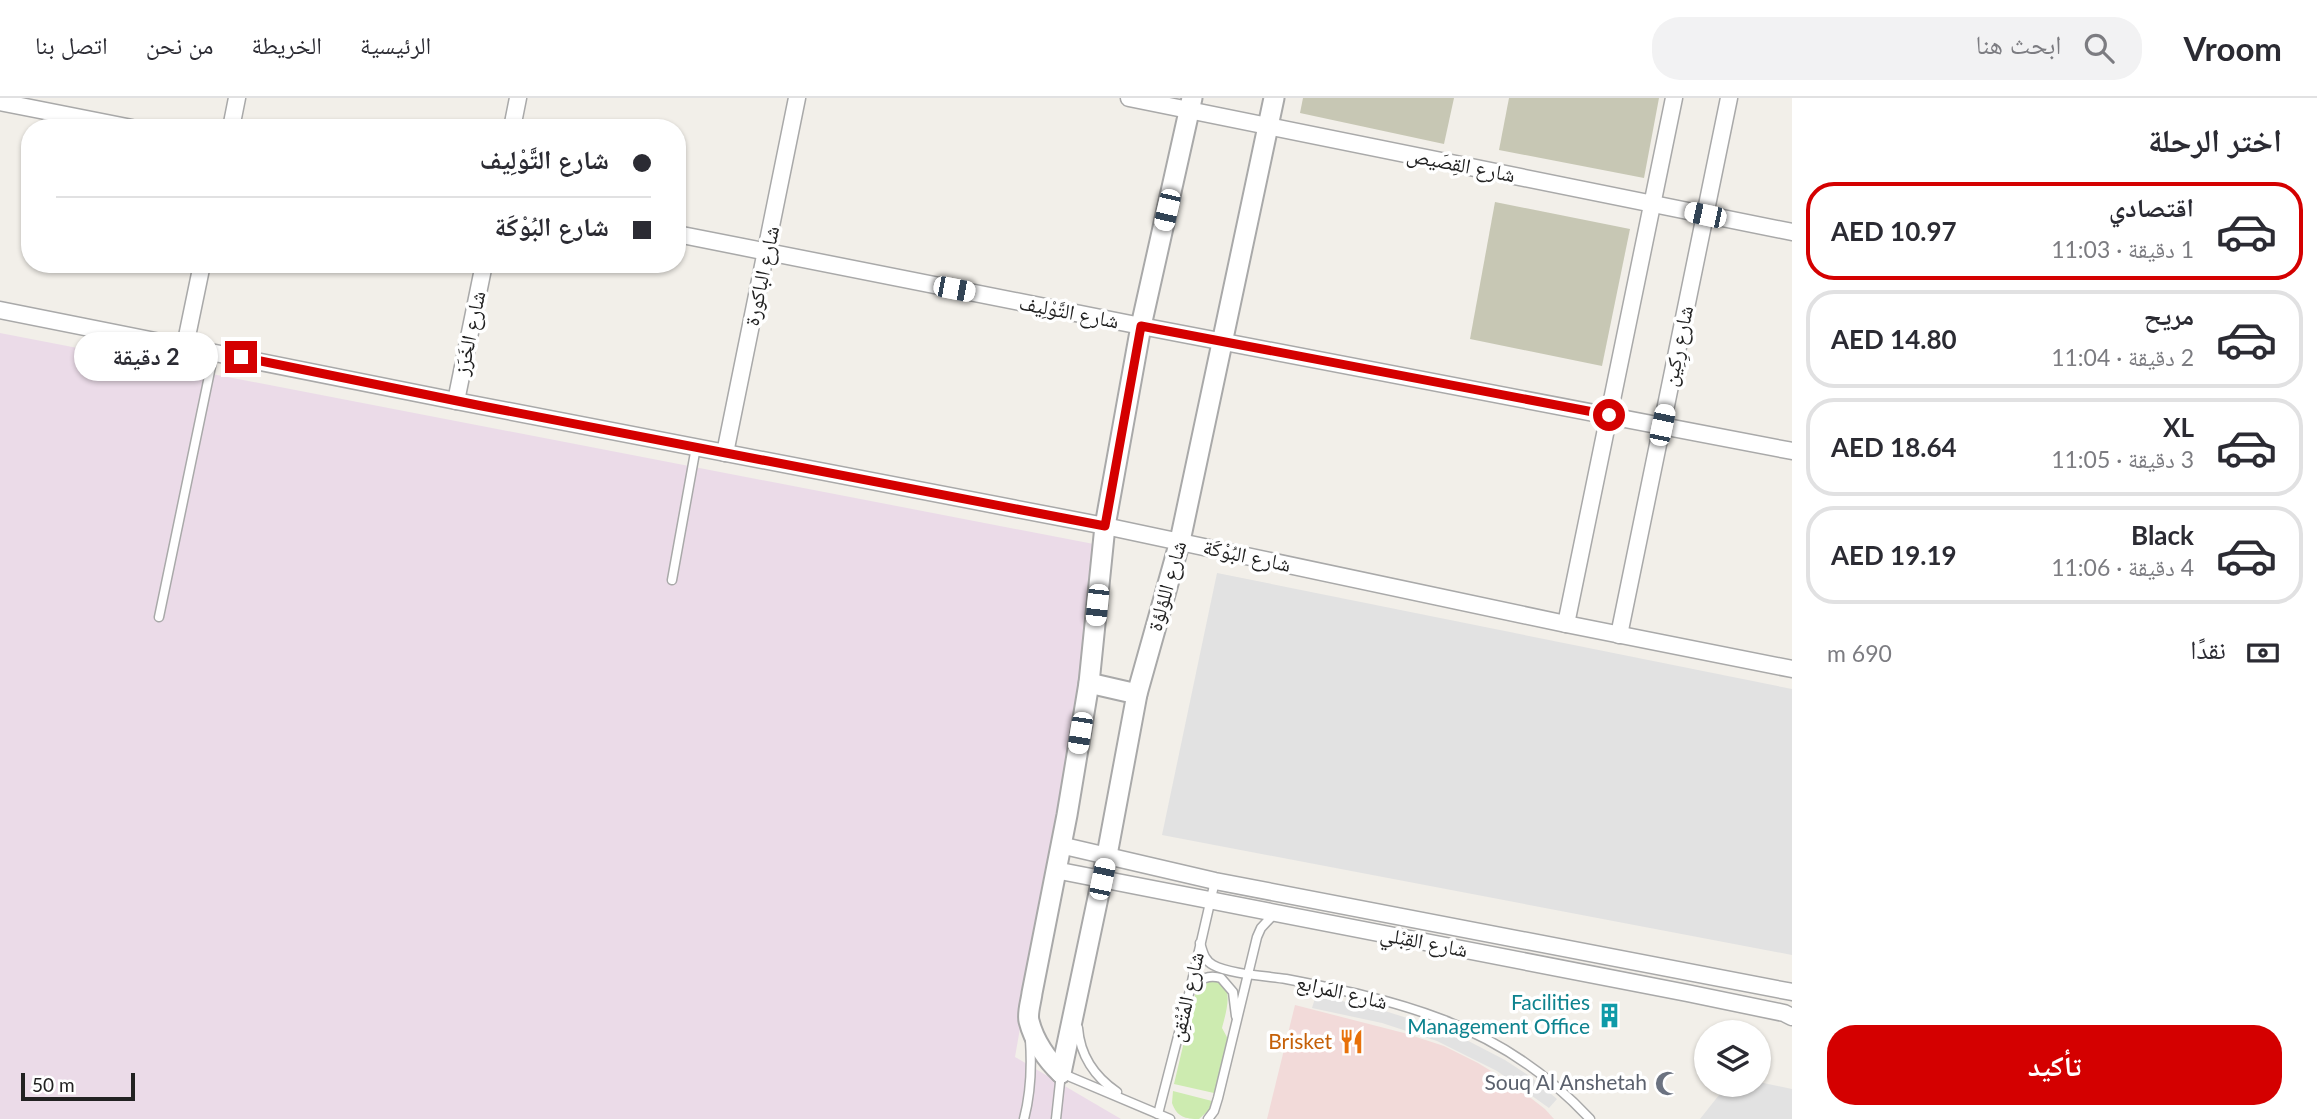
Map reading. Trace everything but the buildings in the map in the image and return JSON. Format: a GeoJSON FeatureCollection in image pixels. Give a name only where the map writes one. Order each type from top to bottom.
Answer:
{"type":"FeatureCollection","features":[{"type":"Feature","properties":{"kind":"street"},"geometry":{"type":"LineString","coordinates":[[233,119],[237,98]]}},
{"type":"Feature","properties":{"kind":"street"},"geometry":{"type":"LineString","coordinates":[[514,119],[518,98]]}},
{"type":"Feature","properties":{"kind":"street","name":"شارع الباكورة"},"geometry":{"type":"LineString","coordinates":[[725,453],[797,98]]}},
{"type":"Feature","properties":{"kind":"street","name":"شارع القِصَيص"},"geometry":{"type":"LineString","coordinates":[[1129,98],[1191,104],[1268,127],[1792,232]]}},
{"type":"Feature","properties":{"kind":"street","name":"شارع اللؤلؤة"},"geometry":{"type":"LineString","coordinates":[[1061,1073],[1107,855],[1137,694],[1180,541],[1274,98]]}},
{"type":"Feature","properties":{"kind":"street"},"geometry":{"type":"LineString","coordinates":[[1566,624],[1674,98]]}},
{"type":"Feature","properties":{"kind":"street","name":"شارع رِكِين"},"geometry":{"type":"LineString","coordinates":[[1619,635],[1729,98]]}},
{"type":"Feature","properties":{"kind":"street"},"geometry":{"type":"LineString","coordinates":[[0,102],[86,119]]}},
{"type":"Feature","properties":{"kind":"street"},"geometry":{"type":"LineString","coordinates":[[1061,1073],[1042,1050],[1028,1019],[1088,683],[1105,526],[1141,326],[1191,104]]}},
{"type":"Feature","properties":{"kind":"street","name":"شارع التَّوْلِيف"},"geometry":{"type":"LineString","coordinates":[[686,236],[1792,451]]}},
{"type":"Feature","properties":{"kind":"street"},"geometry":{"type":"LineString","coordinates":[[185,346],[200,273]]}},
{"type":"Feature","properties":{"kind":"street","name":"شارع الخَرَز"},"geometry":{"type":"LineString","coordinates":[[456,401],[482,273]]}},
{"type":"Feature","properties":{"kind":"street","name":"شارع البُوْكَة"},"geometry":{"type":"LineString","coordinates":[[0,310],[1180,541],[1566,624],[1792,669]]}},
{"type":"Feature","properties":{"kind":"street"},"geometry":{"type":"LineString","coordinates":[[1088,683],[1137,694]]}},
{"type":"Feature","properties":{"kind":"street","name":"شارع القِبْلي"},"geometry":{"type":"LineString","coordinates":[[1060,845],[1215,880],[1792,992]]}},
{"type":"Feature","properties":{"kind":"street","name":"شارع القِبْلي"},"geometry":{"type":"LineString","coordinates":[[1055,870],[1677,991],[1784,1013],[1792,1017]]}},
{"type":"Feature","properties":{"kind":"lane"},"geometry":{"type":"LineString","coordinates":[[159,617],[214,352]]}},
{"type":"Feature","properties":{"kind":"lane"},"geometry":{"type":"LineString","coordinates":[[672,580],[696,447]]}},
{"type":"Feature","properties":{"kind":"lane","name":"شارع المُتْقِن"},"geometry":{"type":"LineString","coordinates":[[1158,1114],[1215,880]]}},
{"type":"Feature","properties":{"kind":"lane"},"geometry":{"type":"LineString","coordinates":[[1208,1119],[1218,1098],[1257,937],[1275,912]]}},
{"type":"Feature","properties":{"kind":"lane","name":"شارع المَرابع"},"geometry":{"type":"LineString","coordinates":[[1200,943],[1204,958],[1216,967],[1288,979],[1405,1006],[1454,1024],[1527,1064],[1570,1098],[1590,1119]]}},
{"type":"Feature","properties":{"kind":"lane"},"geometry":{"type":"LineString","coordinates":[[1190,990],[1205,977],[1216,976],[1226,982],[1235,998],[1236,1030]]}},
{"type":"Feature","properties":{"kind":"lane"},"geometry":{"type":"LineString","coordinates":[[1076,1007],[1078,1035],[1085,1056],[1095,1073],[1131,1101]]}},
{"type":"Feature","properties":{"kind":"lane"},"geometry":{"type":"LineString","coordinates":[[1024,1119],[1030,1096],[1032,1064],[1028,1019]]}},
{"type":"Feature","properties":{"kind":"lane"},"geometry":{"type":"LineString","coordinates":[[1056,1119],[1061,1073],[1170,1119]]}},
{"type":"Feature","properties":{"kind":"shaded area"},"geometry":{"type":"Polygon","coordinates":[[[1303,98],[1454,98],[1444,144],[1300,113],[1303,98]]]}},
{"type":"Feature","properties":{"kind":"shaded area"},"geometry":{"type":"Polygon","coordinates":[[[1509,98],[1659,98],[1644,178],[1499,150],[1509,98]]]}},
{"type":"Feature","properties":{"kind":"shaded area"},"geometry":{"type":"Polygon","coordinates":[[[1495,202],[1630,229],[1602,366],[1470,339],[1495,202]]]}},
{"type":"Feature","properties":{"kind":"shaded area"},"geometry":{"type":"Polygon","coordinates":[[[0,333],[1104,546],[1015,1057],[1121,1119],[0,1119],[0,333]]]}},
{"type":"Feature","properties":{"kind":"shaded area"},"geometry":{"type":"Polygon","coordinates":[[[1217,573],[1792,689],[1792,955],[1162,835],[1217,573]]]}},
{"type":"Feature","properties":{"kind":"shaded area"},"geometry":{"type":"Polygon","coordinates":[[[1316,995],[1385,1011],[1451,1032],[1505,1060],[1557,1099],[1549,1108],[1497,1071],[1437,1041],[1382,1023],[1312,1008],[1316,995]]]}},
{"type":"Feature","properties":{"kind":"shaded area"},"geometry":{"type":"Polygon","coordinates":[[[1295,1005],[1444,1046],[1514,1085],[1554,1119],[1267,1119],[1295,1005]]]}},
{"type":"Feature","properties":{"kind":"shaded area"},"geometry":{"type":"Polygon","coordinates":[[[1771,1085],[1792,1089],[1792,1119],[1700,1119],[1717,1097],[1771,1097],[1771,1085]]]}},
{"type":"Feature","properties":{"kind":"green space"},"geometry":{"type":"Polygon","coordinates":[[[1207,981],[1223,984],[1228,997],[1222,1028],[1228,1039],[1214,1093],[1174,1084],[1196,991],[1207,981]]]}},
{"type":"Feature","properties":{"kind":"green space"},"geometry":{"type":"Polygon","coordinates":[[[1173,1091],[1212,1101],[1209,1110],[1199,1119],[1182,1116],[1172,1103],[1173,1091]]]}},
{"type":"Feature","properties":{"kind":"place","name":"Facilities Management Office"},"geometry":{"type":"Point","coordinates":[1610,1015]}},
{"type":"Feature","properties":{"kind":"place","name":"Brisket"},"geometry":{"type":"Point","coordinates":[1352,1042]}},
{"type":"Feature","properties":{"kind":"place","name":"Souq Al Anshetah"},"geometry":{"type":"Point","coordinates":[1667,1083]}},
{"type":"Feature","properties":{"kind":"route"},"geometry":{"type":"LineString","coordinates":[[241,357],[1105,526],[1141,326],[1609,415]]}}]}
